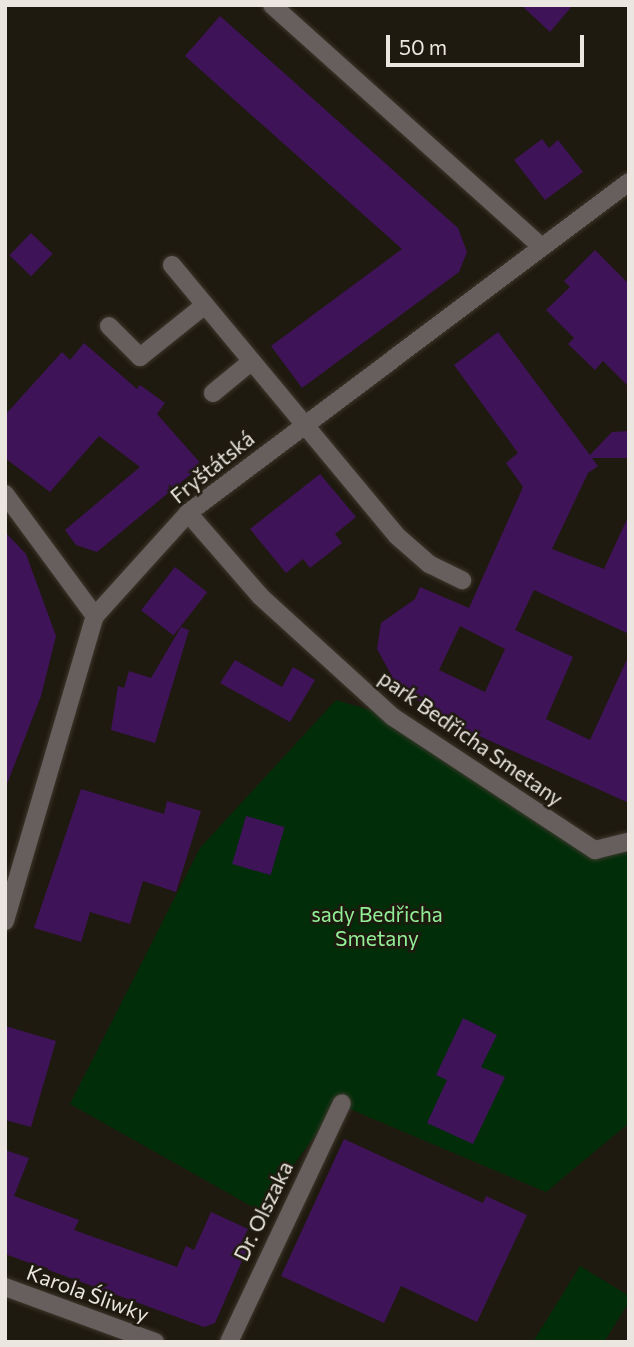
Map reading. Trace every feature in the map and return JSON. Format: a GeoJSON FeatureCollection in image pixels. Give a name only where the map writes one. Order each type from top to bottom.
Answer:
{"type":"FeatureCollection","features":[{"type":"Feature","properties":{"kind":"street"},"geometry":{"type":"LineString","coordinates":[[272,5],[541,246]]}},
{"type":"Feature","properties":{"kind":"street","name":"Fryštátská"},"geometry":{"type":"LineString","coordinates":[[5,922],[95,616],[188,513],[629,182]]}},
{"type":"Feature","properties":{"kind":"street"},"geometry":{"type":"LineString","coordinates":[[172,265],[397,536],[429,564],[462,580]]}},
{"type":"Feature","properties":{"kind":"street"},"geometry":{"type":"LineString","coordinates":[[109,327],[140,357],[205,305]]}},
{"type":"Feature","properties":{"kind":"street"},"geometry":{"type":"LineString","coordinates":[[213,393],[252,361]]}},
{"type":"Feature","properties":{"kind":"street"},"geometry":{"type":"LineString","coordinates":[[5,494],[95,616]]}},
{"type":"Feature","properties":{"kind":"street","name":"park Bedřicha Smetany"},"geometry":{"type":"LineString","coordinates":[[188,513],[261,597],[393,717],[595,850],[627,842]]}},
{"type":"Feature","properties":{"kind":"street","name":"Dr. Olszaka"},"geometry":{"type":"LineString","coordinates":[[229,1342],[342,1103]]}},
{"type":"Feature","properties":{"kind":"street","name":"Karola Śliwky"},"geometry":{"type":"LineString","coordinates":[[5,1287],[155,1342]]}},
{"type":"Feature","properties":{"kind":"green space","name":"sady Bedřicha Smetany"},"geometry":{"type":"Polygon","coordinates":[[[336,700],[393,717],[595,850],[629,843],[629,1123],[546,1192],[338,1104],[260,1211],[70,1104],[200,848],[336,700]]]}},
{"type":"Feature","properties":{"kind":"green space"},"geometry":{"type":"Polygon","coordinates":[[[580,1266],[629,1296],[629,1302],[604,1342],[533,1342],[580,1266]]]}},
{"type":"Feature","properties":{"kind":"building"},"geometry":{"type":"Polygon","coordinates":[[[521,5],[573,5],[550,32],[521,5]]]}},
{"type":"Feature","properties":{"kind":"building"},"geometry":{"type":"Polygon","coordinates":[[[220,16],[458,228],[467,252],[459,272],[302,388],[271,346],[402,249],[185,56],[220,16]]]}},
{"type":"Feature","properties":{"kind":"building"},"geometry":{"type":"Polygon","coordinates":[[[542,139],[549,148],[558,140],[583,172],[545,200],[514,160],[542,139]]]}},
{"type":"Feature","properties":{"kind":"building"},"geometry":{"type":"Polygon","coordinates":[[[31,233],[53,254],[31,276],[9,255],[31,233]]]}},
{"type":"Feature","properties":{"kind":"building"},"geometry":{"type":"Polygon","coordinates":[[[595,250],[629,284],[629,387],[603,361],[595,370],[568,344],[574,338],[546,310],[570,287],[564,281],[595,250]]]}},
{"type":"Feature","properties":{"kind":"building"},"geometry":{"type":"Polygon","coordinates":[[[498,332],[590,455],[612,432],[629,431],[629,458],[592,458],[598,466],[588,473],[552,549],[604,569],[629,515],[629,634],[534,590],[515,630],[573,657],[546,719],[590,740],[629,655],[629,803],[466,730],[399,689],[377,649],[381,623],[415,599],[420,587],[469,608],[523,487],[506,463],[518,453],[454,365],[498,332]],[[460,626],[439,670],[485,692],[505,649],[460,626]]]}},
{"type":"Feature","properties":{"kind":"building"},"geometry":{"type":"Polygon","coordinates":[[[84,343],[137,389],[140,385],[165,403],[157,414],[202,465],[97,552],[76,545],[65,530],[140,467],[99,436],[50,492],[5,458],[5,415],[62,352],[70,360],[84,343]]]}},
{"type":"Feature","properties":{"kind":"building"},"geometry":{"type":"Polygon","coordinates":[[[320,474],[356,517],[335,534],[342,543],[310,568],[303,559],[286,573],[250,529],[320,474]]]}},
{"type":"Feature","properties":{"kind":"building"},"geometry":{"type":"Polygon","coordinates":[[[5,532],[26,554],[56,636],[41,696],[7,784],[5,532]]]}},
{"type":"Feature","properties":{"kind":"building"},"geometry":{"type":"Polygon","coordinates":[[[175,567],[207,592],[173,636],[141,610],[175,567]]]}},
{"type":"Feature","properties":{"kind":"building"},"geometry":{"type":"Polygon","coordinates":[[[181,627],[189,630],[155,743],[111,730],[118,686],[124,688],[129,671],[151,678],[181,627]]]}},
{"type":"Feature","properties":{"kind":"building"},"geometry":{"type":"Polygon","coordinates":[[[235,660],[282,687],[293,667],[315,680],[290,722],[220,683],[235,660]]]}},
{"type":"Feature","properties":{"kind":"building"},"geometry":{"type":"Polygon","coordinates":[[[81,789],[164,814],[167,801],[201,811],[176,892],[143,881],[130,924],[90,912],[81,942],[34,928],[81,789]]]}},
{"type":"Feature","properties":{"kind":"building"},"geometry":{"type":"Polygon","coordinates":[[[246,816],[284,827],[271,875],[232,864],[246,816]]]}},
{"type":"Feature","properties":{"kind":"building"},"geometry":{"type":"Polygon","coordinates":[[[463,1018],[497,1035],[481,1067],[505,1077],[473,1144],[427,1123],[447,1080],[436,1075],[463,1018]]]}},
{"type":"Feature","properties":{"kind":"building"},"geometry":{"type":"Polygon","coordinates":[[[5,1026],[56,1041],[31,1127],[5,1120],[5,1026]]]}},
{"type":"Feature","properties":{"kind":"building"},"geometry":{"type":"Polygon","coordinates":[[[344,1139],[483,1203],[486,1196],[527,1215],[477,1322],[401,1286],[384,1323],[281,1276],[344,1139]]]}},
{"type":"Feature","properties":{"kind":"building"},"geometry":{"type":"Polygon","coordinates":[[[5,1150],[29,1158],[14,1196],[79,1220],[74,1230],[177,1267],[186,1246],[194,1250],[211,1212],[248,1229],[242,1241],[249,1245],[215,1323],[204,1327],[5,1254],[5,1150]]]}}]}
